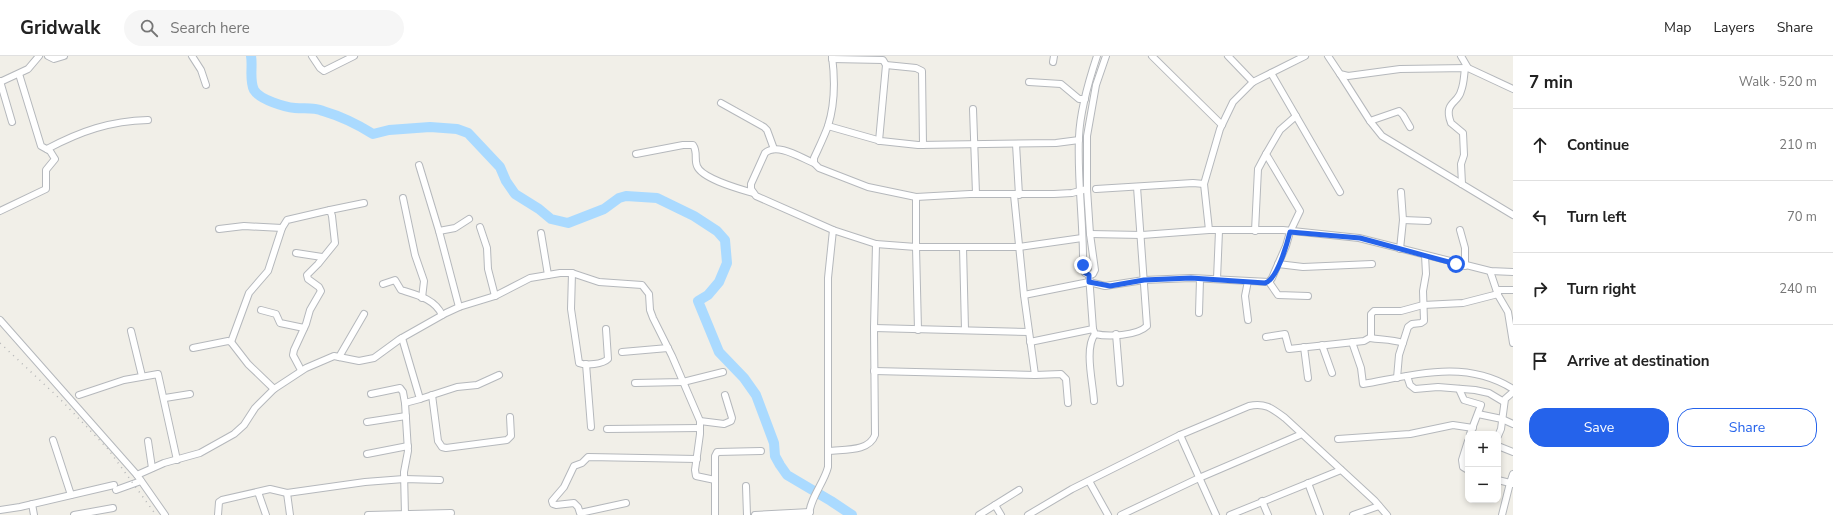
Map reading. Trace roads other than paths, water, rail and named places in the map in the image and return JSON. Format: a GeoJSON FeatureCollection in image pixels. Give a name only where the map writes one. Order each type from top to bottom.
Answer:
{"type":"FeatureCollection","features":[{"type":"Feature","properties":{"kind":"street"},"geometry":{"type":"LineString","coordinates":[[12,122],[0,82],[19,74],[32,66],[39,56]]}},
{"type":"Feature","properties":{"kind":"street"},"geometry":{"type":"LineString","coordinates":[[48,56],[54,59],[64,56]]}},
{"type":"Feature","properties":{"kind":"street"},"geometry":{"type":"LineString","coordinates":[[192,56],[201,70],[206,84]]}},
{"type":"Feature","properties":{"kind":"street"},"geometry":{"type":"LineString","coordinates":[[312,56],[320,68],[324,71],[354,56]]}},
{"type":"Feature","properties":{"kind":"street"},"geometry":{"type":"LineString","coordinates":[[1089,275],[1085,273],[1083,269],[1079,190],[1079,140],[1088,83],[1097,56]]}},
{"type":"Feature","properties":{"kind":"street"},"geometry":{"type":"LineString","coordinates":[[1089,275],[1093,274],[1094,270],[1087,188],[1087,136],[1096,85],[1106,56]]}},
{"type":"Feature","properties":{"kind":"street"},"geometry":{"type":"LineString","coordinates":[[1152,56],[1222,125]]}},
{"type":"Feature","properties":{"kind":"street"},"geometry":{"type":"LineString","coordinates":[[1228,56],[1253,82]]}},
{"type":"Feature","properties":{"kind":"street"},"geometry":{"type":"LineString","coordinates":[[1209,230],[1204,184],[1222,125],[1233,102],[1253,82],[1305,56]]}},
{"type":"Feature","properties":{"kind":"street"},"geometry":{"type":"LineString","coordinates":[[1328,56],[1382,136],[1513,216]]}},
{"type":"Feature","properties":{"kind":"street"},"geometry":{"type":"LineString","coordinates":[[1461,56],[1466,68],[1461,92],[1451,103],[1449,110],[1451,123],[1462,130],[1464,134],[1464,155],[1461,164],[1462,184]]}},
{"type":"Feature","properties":{"kind":"street"},"geometry":{"type":"LineString","coordinates":[[814,163],[814,158],[828,126],[834,96],[832,57],[883,60],[886,65],[879,141]]}},
{"type":"Feature","properties":{"kind":"street"},"geometry":{"type":"LineString","coordinates":[[886,65],[916,68],[922,71],[923,145]]}},
{"type":"Feature","properties":{"kind":"street"},"geometry":{"type":"LineString","coordinates":[[1340,74],[1358,75],[1400,68],[1466,68],[1513,89]]}},
{"type":"Feature","properties":{"kind":"street"},"geometry":{"type":"LineString","coordinates":[[1271,73],[1340,192]]}},
{"type":"Feature","properties":{"kind":"street"},"geometry":{"type":"LineString","coordinates":[[0,211],[46,189],[46,172],[55,158],[54,154],[41,146],[19,74]]}},
{"type":"Feature","properties":{"kind":"street"},"geometry":{"type":"LineString","coordinates":[[1029,82],[1061,84],[1079,99],[1085,99]]}},
{"type":"Feature","properties":{"kind":"street"},"geometry":{"type":"LineString","coordinates":[[721,103],[764,126],[774,149]]}},
{"type":"Feature","properties":{"kind":"street"},"geometry":{"type":"LineString","coordinates":[[973,109],[976,194]]}},
{"type":"Feature","properties":{"kind":"street"},"geometry":{"type":"LineString","coordinates":[[1370,120],[1397,111],[1402,113],[1410,127]]}},
{"type":"Feature","properties":{"kind":"street"},"geometry":{"type":"LineString","coordinates":[[1255,230],[1258,169],[1280,130],[1296,116]]}},
{"type":"Feature","properties":{"kind":"street"},"geometry":{"type":"LineString","coordinates":[[47,149],[65,140],[110,123],[148,120]]}},
{"type":"Feature","properties":{"kind":"street"},"geometry":{"type":"LineString","coordinates":[[828,126],[879,141],[923,145],[1056,143],[1079,140]]}},
{"type":"Feature","properties":{"kind":"street"},"geometry":{"type":"LineString","coordinates":[[1016,144],[1020,247],[1024,295],[1035,375]]}},
{"type":"Feature","properties":{"kind":"street"},"geometry":{"type":"LineString","coordinates":[[636,154],[683,145],[693,145],[696,151],[696,166],[704,175],[753,193],[833,230],[876,244],[916,247],[1020,247],[1082,238]]}},
{"type":"Feature","properties":{"kind":"street"},"geometry":{"type":"LineString","coordinates":[[753,193],[751,184],[765,153],[769,149],[774,149],[814,163],[819,168],[868,187],[916,197],[976,194],[1017,195],[1072,193],[1087,188]]}},
{"type":"Feature","properties":{"kind":"street"},"geometry":{"type":"LineString","coordinates":[[1266,154],[1300,210],[1269,282]]}},
{"type":"Feature","properties":{"kind":"street"},"geometry":{"type":"LineString","coordinates":[[419,165],[439,231],[459,307]]}},
{"type":"Feature","properties":{"kind":"street"},"geometry":{"type":"LineString","coordinates":[[1096,189],[1193,183],[1204,184]]}},
{"type":"Feature","properties":{"kind":"street"},"geometry":{"type":"LineString","coordinates":[[1030,342],[1094,331],[1116,334],[1136,333],[1147,326],[1142,235],[1137,187]]}},
{"type":"Feature","properties":{"kind":"street"},"geometry":{"type":"LineString","coordinates":[[1400,192],[1403,220],[1400,249]]}},
{"type":"Feature","properties":{"kind":"street"},"geometry":{"type":"LineString","coordinates":[[916,197],[918,330]]}},
{"type":"Feature","properties":{"kind":"street"},"geometry":{"type":"LineString","coordinates":[[403,198],[415,254],[424,281],[422,298]]}},
{"type":"Feature","properties":{"kind":"street"},"geometry":{"type":"LineString","coordinates":[[232,342],[249,293],[268,271],[282,228],[287,220],[364,203]]}},
{"type":"Feature","properties":{"kind":"street"},"geometry":{"type":"LineString","coordinates":[[302,370],[293,353],[310,310],[321,291],[319,287],[308,279],[307,274],[316,266],[335,243],[330,210]]}},
{"type":"Feature","properties":{"kind":"street"},"geometry":{"type":"LineString","coordinates":[[439,231],[455,228],[469,218]]}},
{"type":"Feature","properties":{"kind":"street"},"geometry":{"type":"LineString","coordinates":[[1403,220],[1428,221]]}},
{"type":"Feature","properties":{"kind":"street"},"geometry":{"type":"LineString","coordinates":[[219,229],[244,226],[282,228]]}},
{"type":"Feature","properties":{"kind":"street"},"geometry":{"type":"LineString","coordinates":[[480,227],[487,248],[488,269],[495,296]]}},
{"type":"Feature","properties":{"kind":"street"},"geometry":{"type":"LineString","coordinates":[[755,515],[810,511],[828,467],[828,278],[833,230]]}},
{"type":"Feature","properties":{"kind":"street"},"geometry":{"type":"LineString","coordinates":[[1090,234],[1142,235],[1209,230],[1255,230],[1360,238],[1490,272],[1513,272]]}},
{"type":"Feature","properties":{"kind":"street"},"geometry":{"type":"LineString","coordinates":[[1460,230],[1465,248],[1465,266]]}},
{"type":"Feature","properties":{"kind":"street"},"geometry":{"type":"LineString","coordinates":[[1217,279],[1219,231]]}},
{"type":"Feature","properties":{"kind":"street"},"geometry":{"type":"LineString","coordinates":[[541,234],[548,275]]}},
{"type":"Feature","properties":{"kind":"street"},"geometry":{"type":"LineString","coordinates":[[828,451],[869,445],[873,441],[875,435],[874,328],[876,244]]}},
{"type":"Feature","properties":{"kind":"street"},"geometry":{"type":"LineString","coordinates":[[963,247],[965,330]]}},
{"type":"Feature","properties":{"kind":"street"},"geometry":{"type":"LineString","coordinates":[[296,253],[322,257]]}},
{"type":"Feature","properties":{"kind":"street"},"geometry":{"type":"LineString","coordinates":[[1397,378],[1398,363],[1409,326],[1423,322],[1426,274],[1425,256]]}},
{"type":"Feature","properties":{"kind":"street"},"geometry":{"type":"LineString","coordinates":[[1278,264],[1303,267],[1372,264]]}},
{"type":"Feature","properties":{"kind":"street"},"geometry":{"type":"LineString","coordinates":[[1490,272],[1497,292],[1508,312],[1511,323],[1513,343]]}},
{"type":"Feature","properties":{"kind":"street"},"geometry":{"type":"LineString","coordinates":[[572,273],[571,303],[578,361],[581,364],[604,362],[608,359],[606,329]]}},
{"type":"Feature","properties":{"kind":"street"},"geometry":{"type":"LineString","coordinates":[[137,475],[152,468],[200,453],[234,434],[244,424],[255,408],[274,389],[302,370],[327,358],[339,357],[359,361],[374,358],[402,338],[459,307],[495,296],[530,278],[572,273],[599,282],[642,285],[648,294],[650,310],[700,421],[696,476],[715,480]]}},
{"type":"Feature","properties":{"kind":"street"},"geometry":{"type":"LineString","coordinates":[[1089,275],[1094,331],[1089,352],[1094,401]]}},
{"type":"Feature","properties":{"kind":"street"},"geometry":{"type":"LineString","coordinates":[[1199,313],[1200,279]]}},
{"type":"Feature","properties":{"kind":"street"},"geometry":{"type":"LineString","coordinates":[[1024,295],[1089,282],[1110,286],[1144,280],[1217,279],[1269,282]]}},
{"type":"Feature","properties":{"kind":"street"},"geometry":{"type":"LineString","coordinates":[[383,284],[394,280],[401,290],[437,305],[442,316]]}},
{"type":"Feature","properties":{"kind":"street"},"geometry":{"type":"LineString","coordinates":[[1248,281],[1245,296],[1248,320]]}},
{"type":"Feature","properties":{"kind":"street"},"geometry":{"type":"LineString","coordinates":[[1269,282],[1278,294],[1308,296]]}},
{"type":"Feature","properties":{"kind":"street"},"geometry":{"type":"LineString","coordinates":[[1370,338],[1372,312],[1400,311],[1423,305],[1463,302],[1497,292],[1513,290]]}},
{"type":"Feature","properties":{"kind":"street"},"geometry":{"type":"LineString","coordinates":[[261,310],[276,314],[280,322],[304,328]]}},
{"type":"Feature","properties":{"kind":"street"},"geometry":{"type":"LineString","coordinates":[[339,357],[364,314]]}},
{"type":"Feature","properties":{"kind":"street"},"geometry":{"type":"LineString","coordinates":[[0,320],[137,475],[165,515]]}},
{"type":"Feature","properties":{"kind":"street"},"geometry":{"type":"LineString","coordinates":[[874,328],[1029,332]]}},
{"type":"Feature","properties":{"kind":"street"},"geometry":{"type":"LineString","coordinates":[[131,331],[142,376]]}},
{"type":"Feature","properties":{"kind":"street"},"geometry":{"type":"LineString","coordinates":[[1116,334],[1120,383]]}},
{"type":"Feature","properties":{"kind":"street"},"geometry":{"type":"LineString","coordinates":[[1266,337],[1284,334],[1289,349],[1352,342],[1370,338],[1383,340],[1389,339],[1403,343]]}},
{"type":"Feature","properties":{"kind":"street"},"geometry":{"type":"LineString","coordinates":[[402,338],[420,399]]}},
{"type":"Feature","properties":{"kind":"street"},"geometry":{"type":"LineString","coordinates":[[193,348],[232,342]]}},
{"type":"Feature","properties":{"kind":"street"},"geometry":{"type":"LineString","coordinates":[[232,342],[248,364],[274,389]]}},
{"type":"Feature","properties":{"kind":"street"},"geometry":{"type":"LineString","coordinates":[[1352,342],[1361,368],[1362,384],[1407,376],[1450,371],[1469,372],[1495,379],[1513,391],[1505,399],[1499,431]]}},
{"type":"Feature","properties":{"kind":"street"},"geometry":{"type":"LineString","coordinates":[[1322,345],[1332,373]]}},
{"type":"Feature","properties":{"kind":"street"},"geometry":{"type":"LineString","coordinates":[[1304,347],[1308,378]]}},
{"type":"Feature","properties":{"kind":"street"},"geometry":{"type":"LineString","coordinates":[[622,352],[668,348]]}},
{"type":"Feature","properties":{"kind":"street"},"geometry":{"type":"LineString","coordinates":[[586,364],[591,427]]}},
{"type":"Feature","properties":{"kind":"street"},"geometry":{"type":"LineString","coordinates":[[874,371],[1035,375],[1063,374],[1066,379],[1068,403]]}},
{"type":"Feature","properties":{"kind":"street"},"geometry":{"type":"LineString","coordinates":[[635,383],[683,382],[723,372]]}},
{"type":"Feature","properties":{"kind":"street"},"geometry":{"type":"LineString","coordinates":[[79,394],[114,383],[142,376],[158,374],[165,398],[177,460]]}},
{"type":"Feature","properties":{"kind":"street"},"geometry":{"type":"LineString","coordinates":[[405,403],[462,386],[477,385],[499,375]]}},
{"type":"Feature","properties":{"kind":"street"},"geometry":{"type":"LineString","coordinates":[[1407,376],[1413,388],[1418,390],[1434,387],[1489,393],[1504,402]]}},
{"type":"Feature","properties":{"kind":"street"},"geometry":{"type":"LineString","coordinates":[[371,394],[400,388],[403,392],[408,446],[404,479],[405,514]]}},
{"type":"Feature","properties":{"kind":"street"},"geometry":{"type":"LineString","coordinates":[[1338,439],[1410,434],[1453,425],[1472,431],[1480,404],[1464,399],[1459,389]]}},
{"type":"Feature","properties":{"kind":"street"},"geometry":{"type":"LineString","coordinates":[[165,398],[190,394]]}},
{"type":"Feature","properties":{"kind":"street"},"geometry":{"type":"LineString","coordinates":[[432,395],[438,441],[442,447],[446,448],[507,440],[511,436],[510,417]]}},
{"type":"Feature","properties":{"kind":"street"},"geometry":{"type":"LineString","coordinates":[[700,421],[724,424],[731,421],[732,418],[725,395]]}},
{"type":"Feature","properties":{"kind":"street"},"geometry":{"type":"LineString","coordinates":[[1028,515],[1089,481],[1180,435],[1249,406],[1258,404],[1272,408],[1341,470],[1387,515]]}},
{"type":"Feature","properties":{"kind":"street"},"geometry":{"type":"LineString","coordinates":[[1478,414],[1502,419],[1513,424]]}},
{"type":"Feature","properties":{"kind":"street"},"geometry":{"type":"LineString","coordinates":[[367,422],[406,416]]}},
{"type":"Feature","properties":{"kind":"street"},"geometry":{"type":"LineString","coordinates":[[607,429],[700,428]]}},
{"type":"Feature","properties":{"kind":"street"},"geometry":{"type":"LineString","coordinates":[[1121,515],[1199,478],[1302,434]]}},
{"type":"Feature","properties":{"kind":"street"},"geometry":{"type":"LineString","coordinates":[[1180,435],[1216,515]]}},
{"type":"Feature","properties":{"kind":"street"},"geometry":{"type":"LineString","coordinates":[[53,440],[71,495]]}},
{"type":"Feature","properties":{"kind":"street"},"geometry":{"type":"LineString","coordinates":[[148,441],[152,468]]}},
{"type":"Feature","properties":{"kind":"street"},"geometry":{"type":"LineString","coordinates":[[367,454],[408,446]]}},
{"type":"Feature","properties":{"kind":"street"},"geometry":{"type":"LineString","coordinates":[[1501,447],[1513,452]]}},
{"type":"Feature","properties":{"kind":"street"},"geometry":{"type":"LineString","coordinates":[[1465,450],[1461,463],[1465,468]]}},
{"type":"Feature","properties":{"kind":"street"},"geometry":{"type":"LineString","coordinates":[[716,515],[715,456],[717,452],[761,451]]}},
{"type":"Feature","properties":{"kind":"street"},"geometry":{"type":"LineString","coordinates":[[626,503],[580,512],[578,510],[578,506],[574,503],[556,505],[553,504],[552,501],[564,487],[574,466],[582,463],[588,457],[697,459]]}},
{"type":"Feature","properties":{"kind":"street"},"geometry":{"type":"LineString","coordinates":[[1230,515],[1341,470]]}},
{"type":"Feature","properties":{"kind":"street"},"geometry":{"type":"LineString","coordinates":[[1502,515],[1512,483],[1513,474]]}},
{"type":"Feature","properties":{"kind":"street"},"geometry":{"type":"LineString","coordinates":[[218,515],[219,502],[222,500],[274,489],[287,493],[364,482],[404,479],[440,480]]}},
{"type":"Feature","properties":{"kind":"street"},"geometry":{"type":"LineString","coordinates":[[0,510],[141,481]]}},
{"type":"Feature","properties":{"kind":"street"},"geometry":{"type":"LineString","coordinates":[[1089,481],[1108,515]]}},
{"type":"Feature","properties":{"kind":"street"},"geometry":{"type":"LineString","coordinates":[[1501,481],[1512,483]]}},
{"type":"Feature","properties":{"kind":"street"},"geometry":{"type":"LineString","coordinates":[[1308,483],[1320,515]]}},
{"type":"Feature","properties":{"kind":"street"},"geometry":{"type":"LineString","coordinates":[[746,486],[747,515]]}},
{"type":"Feature","properties":{"kind":"street"},"geometry":{"type":"LineString","coordinates":[[979,515],[1019,490]]}},
{"type":"Feature","properties":{"kind":"street"},"geometry":{"type":"LineString","coordinates":[[258,492],[266,515]]}},
{"type":"Feature","properties":{"kind":"street"},"geometry":{"type":"LineString","coordinates":[[287,493],[290,515]]}},
{"type":"Feature","properties":{"kind":"street"},"geometry":{"type":"LineString","coordinates":[[1262,501],[1268,515]]}},
{"type":"Feature","properties":{"kind":"street"},"geometry":{"type":"LineString","coordinates":[[32,504],[34,515]]}},
{"type":"Feature","properties":{"kind":"street"},"geometry":{"type":"LineString","coordinates":[[995,505],[1001,515]]}},
{"type":"Feature","properties":{"kind":"street"},"geometry":{"type":"LineString","coordinates":[[1353,515],[1379,506]]}},
{"type":"Feature","properties":{"kind":"street"},"geometry":{"type":"LineString","coordinates":[[74,515],[113,508]]}},
{"type":"Feature","properties":{"kind":"street"},"geometry":{"type":"LineString","coordinates":[[606,508],[608,515]]}},
{"type":"Feature","properties":{"kind":"street"},"geometry":{"type":"LineString","coordinates":[[368,515],[451,513]]}},
{"type":"Feature","properties":{"kind":"waterway"},"geometry":{"type":"LineString","coordinates":[[251,56],[252,82],[254,90],[257,94],[279,105],[319,110],[336,115],[373,134],[389,130],[430,127],[457,129],[468,133],[500,167],[506,181],[515,194],[539,209],[551,219],[568,223],[604,209],[619,198],[626,196],[657,198],[694,216],[717,231],[725,240],[727,263],[719,282],[708,295],[698,301],[719,352],[744,378],[756,395],[774,443],[775,456],[787,475],[852,515]]}},
{"type":"Feature","properties":{"kind":"railway"},"geometry":{"type":"LineString","coordinates":[[0,343],[60,399],[108,449],[156,515]]}}]}
